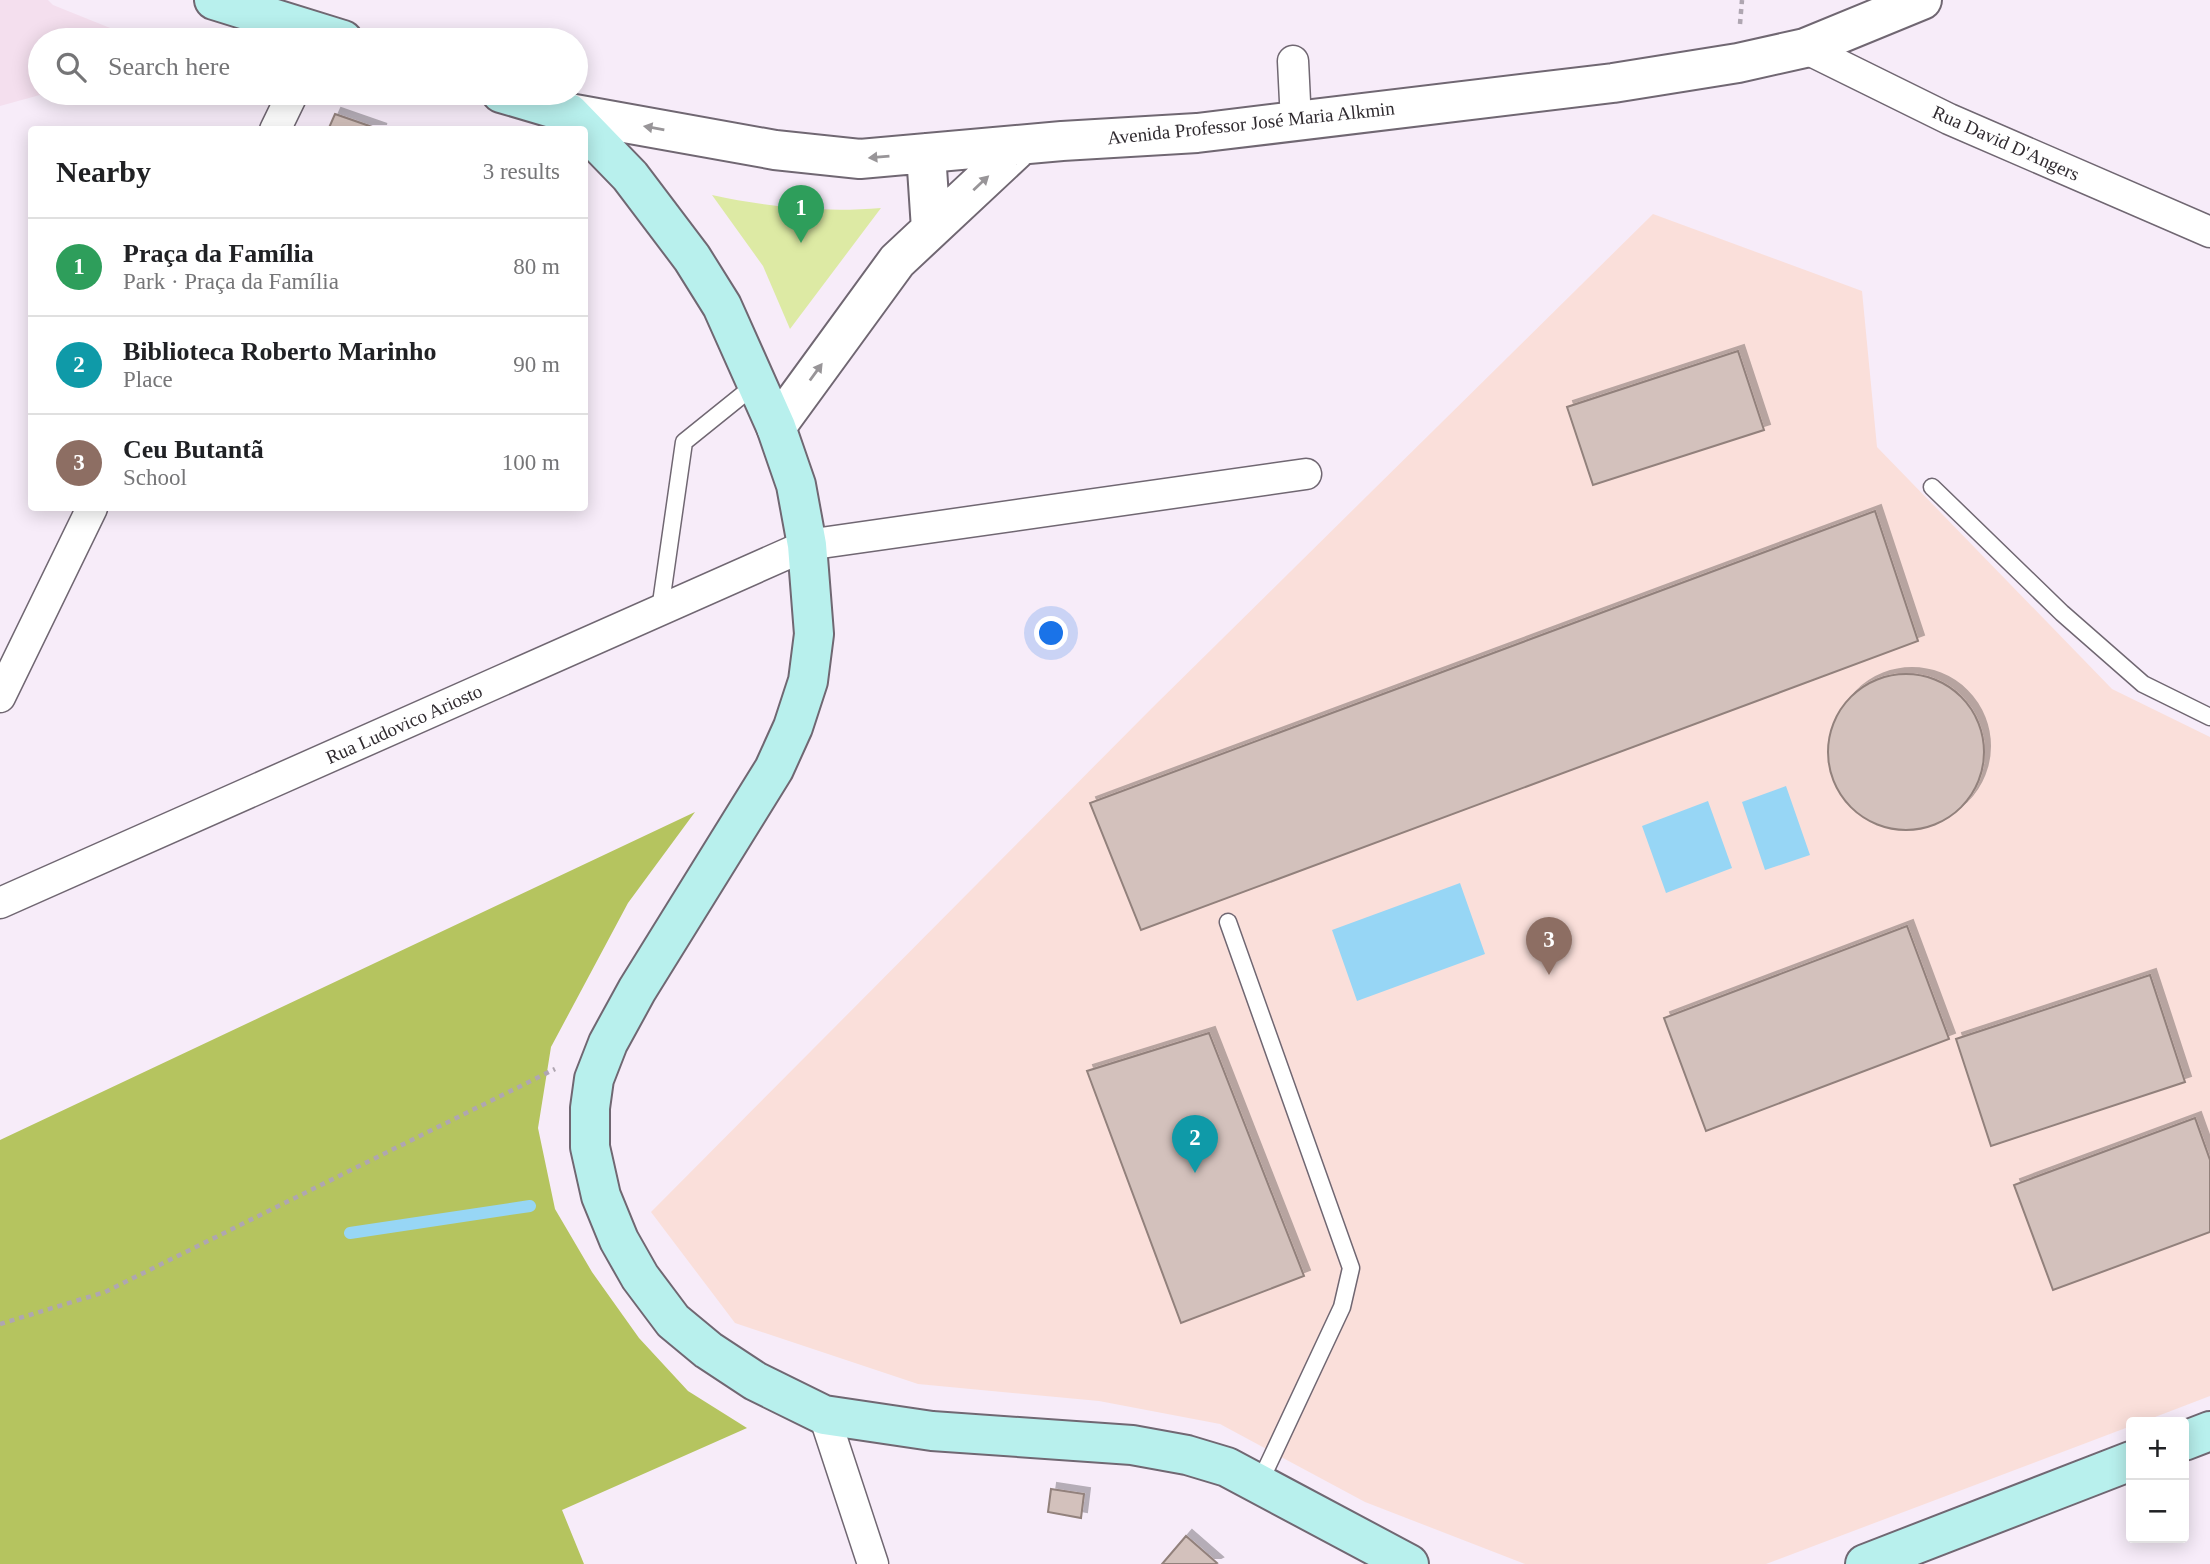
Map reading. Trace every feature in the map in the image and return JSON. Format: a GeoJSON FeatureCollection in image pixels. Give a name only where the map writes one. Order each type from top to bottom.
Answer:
{"type":"FeatureCollection","features":[{"type":"Feature","properties":{"kind":"main road"},"geometry":{"type":"LineString","coordinates":[[214,0],[297,28]]}},
{"type":"Feature","properties":{"kind":"main road"},"geometry":{"type":"LineString","coordinates":[[542,105],[569,113],[582,126]]}},
{"type":"Feature","properties":{"kind":"main road"},"geometry":{"type":"LineString","coordinates":[[588,133],[630,176],[692,258],[722,306],[776,427],[796,485],[807,545],[814,634],[808,681],[793,727],[774,769],[637,990],[608,1043],[594,1080],[590,1108],[590,1147],[601,1196],[619,1240],[640,1278],[673,1321],[708,1350],[755,1381],[824,1415],[932,1431],[1132,1444],[1188,1455],[1227,1467],[1409,1564]]}},
{"type":"Feature","properties":{"kind":"main road"},"geometry":{"type":"LineString","coordinates":[[2189,1439],[2210,1431]]}},
{"type":"Feature","properties":{"kind":"main road"},"geometry":{"type":"LineString","coordinates":[[1865,1564],[2126,1463]]}},
{"type":"Feature","properties":{"kind":"street","name":"Avenida Professor José Maria Alkmin"},"geometry":{"type":"LineString","coordinates":[[569,113],[775,150],[859,159],[1062,141],[1197,133],[1613,83],[1738,64],[1805,48],[1923,0]]}},
{"type":"Feature","properties":{"kind":"street","name":"Rua David D'Angers"},"geometry":{"type":"LineString","coordinates":[[1805,48],[1949,119],[2210,232]]}},
{"type":"Feature","properties":{"kind":"street"},"geometry":{"type":"LineString","coordinates":[[1293,61],[1296,122]]}},
{"type":"Feature","properties":{"kind":"street"},"geometry":{"type":"LineString","coordinates":[[277,126],[287,105]]}},
{"type":"Feature","properties":{"kind":"street"},"geometry":{"type":"LineString","coordinates":[[776,427],[897,261],[1020,146]]}},
{"type":"Feature","properties":{"kind":"street"},"geometry":{"type":"LineString","coordinates":[[926,153],[931,229]]}},
{"type":"Feature","properties":{"kind":"street","name":"Rua Ludovico Ariosto"},"geometry":{"type":"LineString","coordinates":[[0,903],[807,545],[1306,474]]}},
{"type":"Feature","properties":{"kind":"street"},"geometry":{"type":"LineString","coordinates":[[0,697],[91,511]]}},
{"type":"Feature","properties":{"kind":"street"},"geometry":{"type":"LineString","coordinates":[[824,1415],[873,1564]]}},
{"type":"Feature","properties":{"kind":"lane"},"geometry":{"type":"LineString","coordinates":[[660,610],[684,442],[756,383]]}},
{"type":"Feature","properties":{"kind":"lane"},"geometry":{"type":"LineString","coordinates":[[1931,487],[2062,613],[2143,684],[2210,717]]}},
{"type":"Feature","properties":{"kind":"lane"},"geometry":{"type":"LineString","coordinates":[[1228,922],[1351,1268],[1342,1307],[1259,1484]]}},
{"type":"Feature","properties":{"kind":"path"},"geometry":{"type":"LineString","coordinates":[[0,1324],[105,1292],[608,1043]]}},
{"type":"Feature","properties":{"kind":"shaded area"},"geometry":{"type":"Polygon","coordinates":[[[0,0],[48,0],[53,5],[110,28],[28,28],[28,98],[0,106],[0,0]]]}},
{"type":"Feature","properties":{"kind":"shaded area"},"geometry":{"type":"Polygon","coordinates":[[[1653,214],[1862,291],[1877,447],[2112,689],[2210,737],[2210,1396],[2155,1417],[2126,1417],[2126,1428],[1766,1564],[1525,1564],[1365,1502],[1220,1424],[1099,1401],[918,1384],[735,1323],[651,1212],[1152,708],[1653,214]]]}},
{"type":"Feature","properties":{"kind":"green space"},"geometry":{"type":"Polygon","coordinates":[[[712,195],[796,208],[881,208],[790,329],[763,266],[712,195]]]}},
{"type":"Feature","properties":{"kind":"green space"},"geometry":{"type":"Polygon","coordinates":[[[695,812],[628,903],[551,1047],[538,1128],[555,1209],[592,1272],[639,1338],[688,1391],[747,1428],[562,1510],[584,1564],[0,1564],[0,1140],[695,812]]]}},
{"type":"Feature","properties":{"kind":"water"},"geometry":{"type":"Polygon","coordinates":[[[1786,786],[1810,855],[1765,870],[1742,802],[1786,786]]]}},
{"type":"Feature","properties":{"kind":"water"},"geometry":{"type":"Polygon","coordinates":[[[1708,801],[1732,868],[1666,893],[1642,826],[1708,801]]]}},
{"type":"Feature","properties":{"kind":"water"},"geometry":{"type":"Polygon","coordinates":[[[1460,883],[1485,954],[1357,1001],[1332,930],[1460,883]]]}},
{"type":"Feature","properties":{"kind":"building"},"geometry":{"type":"Polygon","coordinates":[[[335,114],[370,126],[330,126],[335,114]]]}},
{"type":"Feature","properties":{"kind":"building"},"geometry":{"type":"Polygon","coordinates":[[[1738,351],[1764,430],[1593,485],[1567,407],[1738,351]]]}},
{"type":"Feature","properties":{"kind":"building"},"geometry":{"type":"Polygon","coordinates":[[[1875,511],[1918,641],[1141,930],[1090,803],[1875,511]]]}},
{"type":"Feature","properties":{"kind":"building"},"geometry":{"type":"Polygon","coordinates":[[[1906,674],[1936,680],[1961,697],[1978,722],[1984,752],[1978,782],[1961,807],[1936,824],[1906,830],[1876,824],[1851,807],[1834,782],[1828,752],[1834,722],[1851,697],[1876,680],[1906,674]]]}},
{"type":"Feature","properties":{"kind":"building"},"geometry":{"type":"Polygon","coordinates":[[[1907,926],[1949,1039],[1706,1131],[1664,1018],[1907,926]]]}},
{"type":"Feature","properties":{"kind":"building"},"geometry":{"type":"Polygon","coordinates":[[[2150,975],[2185,1082],[1991,1146],[1956,1039],[2150,975]]]}},
{"type":"Feature","properties":{"kind":"building"},"geometry":{"type":"Polygon","coordinates":[[[1209,1033],[1304,1276],[1181,1323],[1087,1071],[1209,1033]]]}},
{"type":"Feature","properties":{"kind":"building"},"geometry":{"type":"Polygon","coordinates":[[[2195,1118],[2210,1160],[2210,1232],[2053,1290],[2014,1185],[2195,1118]]]}},
{"type":"Feature","properties":{"kind":"building"},"geometry":{"type":"Polygon","coordinates":[[[1051,1489],[1084,1494],[1081,1518],[1048,1512],[1051,1489]]]}},
{"type":"Feature","properties":{"kind":"building"},"geometry":{"type":"Polygon","coordinates":[[[1186,1536],[1217,1563],[1162,1564],[1186,1536]]]}},
{"type":"Feature","properties":{"kind":"waterway"},"geometry":{"type":"LineString","coordinates":[[350,1233],[530,1206]]}},
{"type":"Feature","properties":{"kind":"place","name":"Praça da Família"},"geometry":{"type":"Point","coordinates":[801,243]}},
{"type":"Feature","properties":{"kind":"place","name":"Ceu Butantã"},"geometry":{"type":"Point","coordinates":[1549,975]}},
{"type":"Feature","properties":{"kind":"place","name":"Biblioteca Roberto Marinho"},"geometry":{"type":"Point","coordinates":[1195,1173]}}]}
